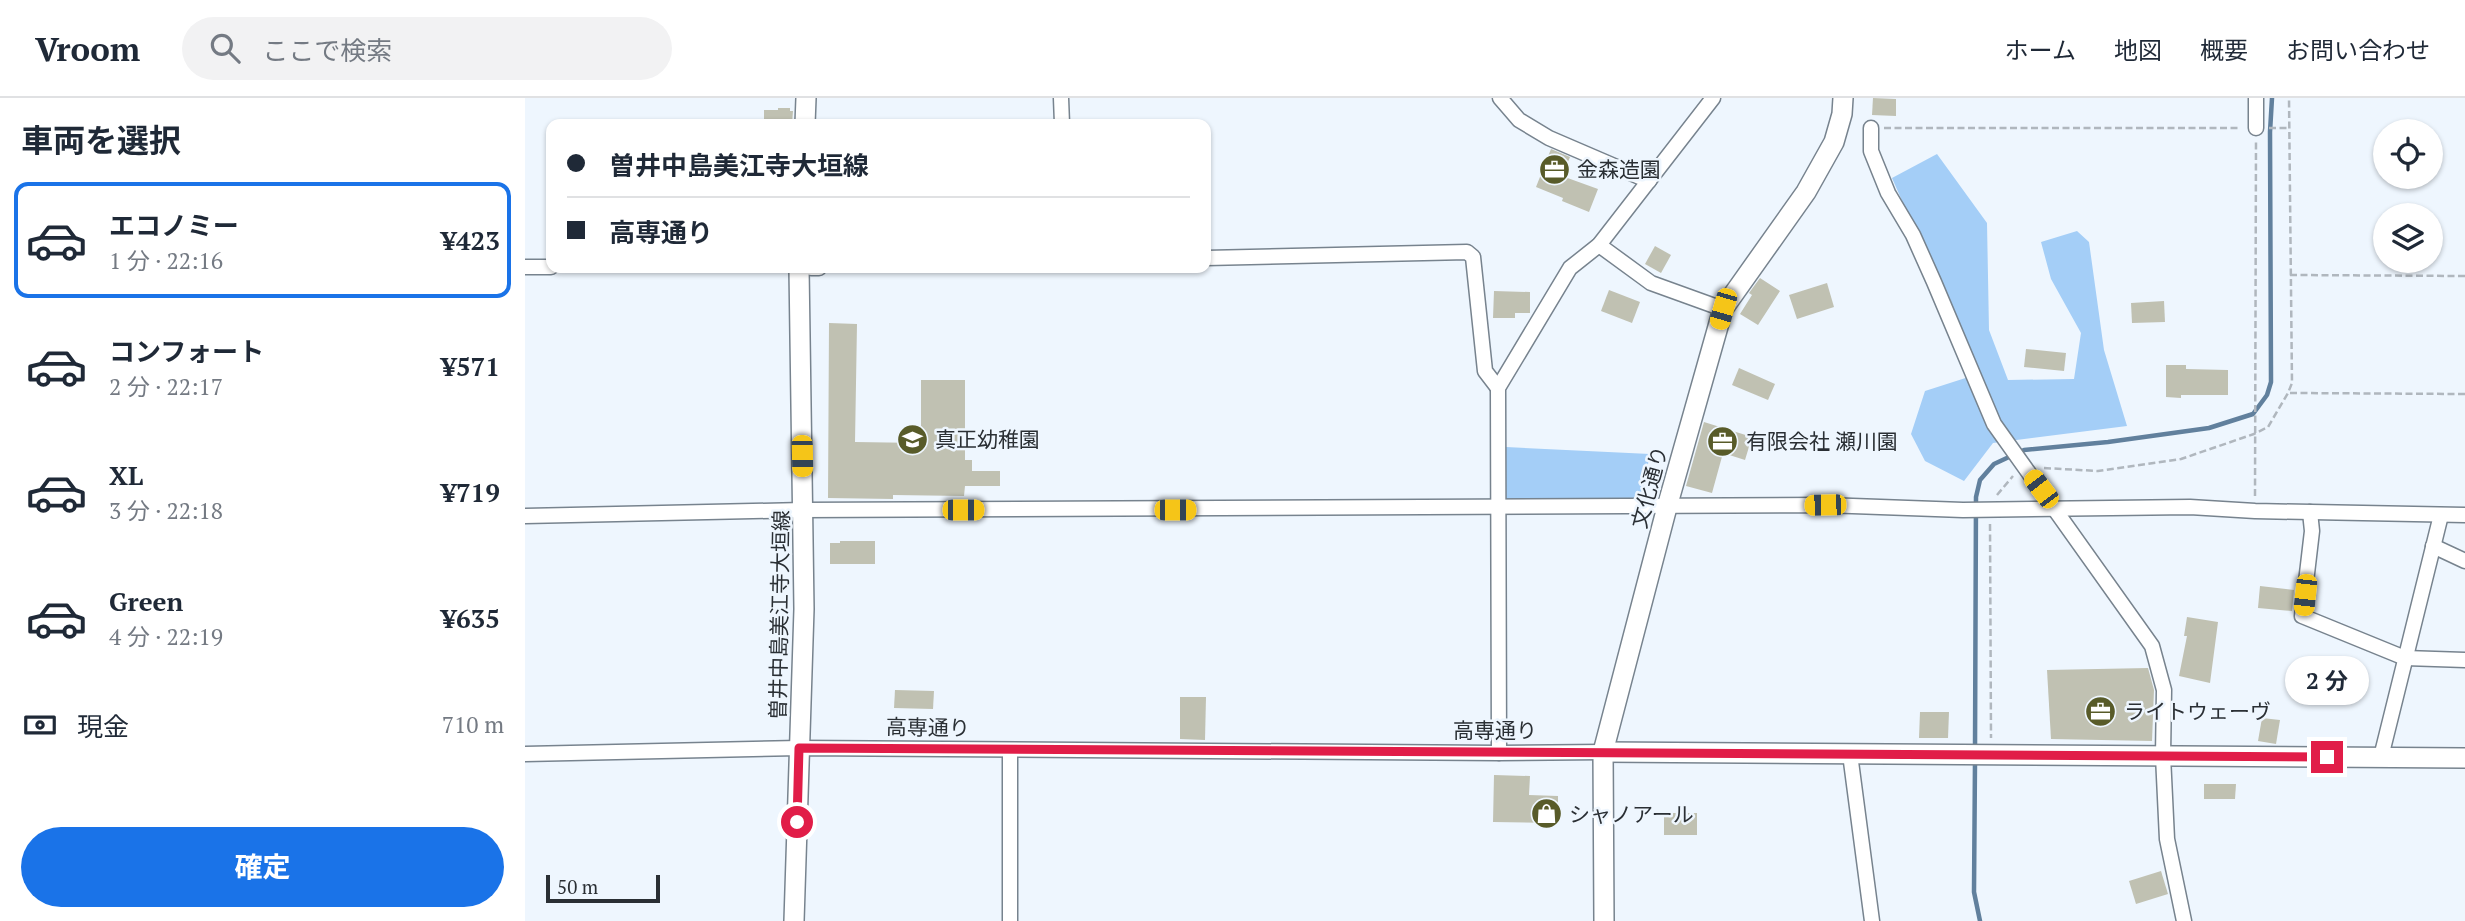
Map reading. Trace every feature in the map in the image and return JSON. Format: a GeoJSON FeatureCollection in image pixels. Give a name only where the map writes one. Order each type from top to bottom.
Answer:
{"type":"FeatureCollection","features":[{"type":"Feature","properties":{"kind":"street"},"geometry":{"type":"LineString","coordinates":[[805,119],[806,98]]}},
{"type":"Feature","properties":{"kind":"street"},"geometry":{"type":"LineString","coordinates":[[1061,98],[1062,119]]}},
{"type":"Feature","properties":{"kind":"street"},"geometry":{"type":"LineString","coordinates":[[1500,98],[1519,120],[1549,138],[1649,181]]}},
{"type":"Feature","properties":{"kind":"street"},"geometry":{"type":"LineString","coordinates":[[1499,753],[1497,388],[1570,268],[1599,245],[1713,98]]}},
{"type":"Feature","properties":{"kind":"street"},"geometry":{"type":"LineString","coordinates":[[1830,98],[1843,106]]}},
{"type":"Feature","properties":{"kind":"street"},"geometry":{"type":"LineString","coordinates":[[2256,98],[2256,128]]}},
{"type":"Feature","properties":{"kind":"street","name":"文化通り"},"geometry":{"type":"LineString","coordinates":[[1604,921],[1603,752],[1723,309],[1807,192],[1834,142],[1843,106]]}},
{"type":"Feature","properties":{"kind":"street"},"geometry":{"type":"LineString","coordinates":[[1871,128],[1871,151],[1888,193],[1913,235],[1994,424],[2152,646],[2164,690],[2163,756],[2167,839],[2184,921]]}},
{"type":"Feature","properties":{"kind":"street"},"geometry":{"type":"LineString","coordinates":[[1599,245],[1651,283],[1723,309]]}},
{"type":"Feature","properties":{"kind":"street"},"geometry":{"type":"LineString","coordinates":[[1211,258],[1467,252],[1473,257],[1485,371],[1497,388]]}},
{"type":"Feature","properties":{"kind":"street"},"geometry":{"type":"LineString","coordinates":[[525,267],[546,267]]}},
{"type":"Feature","properties":{"kind":"street","name":"曽井中島美江寺大垣線"},"geometry":{"type":"LineString","coordinates":[[794,921],[804,609],[799,273]]}},
{"type":"Feature","properties":{"kind":"street"},"geometry":{"type":"LineString","coordinates":[[525,516],[803,510],[1667,508],[1825,505],[1963,510],[2190,507],[2255,511],[2465,515]]}},
{"type":"Feature","properties":{"kind":"street"},"geometry":{"type":"LineString","coordinates":[[2310,512],[2312,531],[2302,616],[2405,658],[2465,660]]}},
{"type":"Feature","properties":{"kind":"street"},"geometry":{"type":"LineString","coordinates":[[2381,757],[2441,515]]}},
{"type":"Feature","properties":{"kind":"street"},"geometry":{"type":"LineString","coordinates":[[2433,546],[2465,561]]}},
{"type":"Feature","properties":{"kind":"street","name":"高専通り"},"geometry":{"type":"LineString","coordinates":[[525,754],[799,748],[2465,758]]}},
{"type":"Feature","properties":{"kind":"street"},"geometry":{"type":"LineString","coordinates":[[1010,751],[1010,921]]}},
{"type":"Feature","properties":{"kind":"street"},"geometry":{"type":"LineString","coordinates":[[1850,754],[1872,921]]}},
{"type":"Feature","properties":{"kind":"path"},"geometry":{"type":"LineString","coordinates":[[1988,755],[1988,510],[2000,491],[2024,467],[2098,471],[2181,459],[2268,427],[2288,393],[2292,383],[2289,98]]}},
{"type":"Feature","properties":{"kind":"path"},"geometry":{"type":"LineString","coordinates":[[1871,128],[2289,128]]}},
{"type":"Feature","properties":{"kind":"path"},"geometry":{"type":"LineString","coordinates":[[2255,511],[2256,128]]}},
{"type":"Feature","properties":{"kind":"path"},"geometry":{"type":"LineString","coordinates":[[2290,275],[2465,276]]}},
{"type":"Feature","properties":{"kind":"path"},"geometry":{"type":"LineString","coordinates":[[2288,393],[2465,394]]}},
{"type":"Feature","properties":{"kind":"shaded area"},"geometry":{"type":"Polygon","coordinates":[[[1937,154],[1987,223],[1989,330],[2008,380],[2074,379],[2081,333],[2051,279],[2041,242],[2077,231],[2089,242],[2104,350],[2127,426],[1993,443],[1964,481],[1925,461],[1911,434],[1925,391],[1978,374],[1892,178],[1937,154]]]}},
{"type":"Feature","properties":{"kind":"shaded area"},"geometry":{"type":"Polygon","coordinates":[[[1506,447],[1650,454],[1641,501],[1505,500],[1506,447]]]}},
{"type":"Feature","properties":{"kind":"building"},"geometry":{"type":"Polygon","coordinates":[[[1873,98],[1896,99],[1896,116],[1872,115],[1873,98]]]}},
{"type":"Feature","properties":{"kind":"building"},"geometry":{"type":"Polygon","coordinates":[[[790,108],[790,111],[793,111],[792,119],[764,119],[764,110],[790,108]]]}},
{"type":"Feature","properties":{"kind":"building"},"geometry":{"type":"Polygon","coordinates":[[[1551,149],[1570,157],[1562,176],[1598,189],[1589,212],[1536,187],[1551,149]]]}},
{"type":"Feature","properties":{"kind":"building"},"geometry":{"type":"Polygon","coordinates":[[[1655,246],[1671,255],[1661,273],[1645,264],[1655,246]]]}},
{"type":"Feature","properties":{"kind":"building"},"geometry":{"type":"Polygon","coordinates":[[[1760,278],[1780,291],[1758,325],[1740,314],[1752,295],[1749,293],[1760,278]]]}},
{"type":"Feature","properties":{"kind":"building"},"geometry":{"type":"Polygon","coordinates":[[[1827,283],[1834,307],[1797,319],[1789,295],[1827,283]]]}},
{"type":"Feature","properties":{"kind":"building"},"geometry":{"type":"Polygon","coordinates":[[[1609,290],[1640,302],[1632,323],[1601,311],[1609,290]]]}},
{"type":"Feature","properties":{"kind":"building"},"geometry":{"type":"Polygon","coordinates":[[[1494,291],[1530,292],[1530,313],[1515,313],[1515,318],[1493,318],[1494,291]]]}},
{"type":"Feature","properties":{"kind":"building"},"geometry":{"type":"Polygon","coordinates":[[[2164,301],[2165,322],[2132,323],[2131,303],[2164,301]]]}},
{"type":"Feature","properties":{"kind":"building"},"geometry":{"type":"Polygon","coordinates":[[[829,323],[857,324],[855,442],[921,443],[921,380],[965,380],[965,460],[972,460],[972,471],[1000,471],[1000,486],[965,486],[964,496],[828,498],[829,323]]]}},
{"type":"Feature","properties":{"kind":"building"},"geometry":{"type":"Polygon","coordinates":[[[2026,349],[2066,353],[2064,371],[2024,367],[2026,349]]]}},
{"type":"Feature","properties":{"kind":"building"},"geometry":{"type":"Polygon","coordinates":[[[2166,365],[2186,365],[2186,369],[2228,370],[2228,395],[2166,397],[2166,365]]]}},
{"type":"Feature","properties":{"kind":"building"},"geometry":{"type":"Polygon","coordinates":[[[1739,368],[1775,384],[1768,400],[1732,385],[1739,368]]]}},
{"type":"Feature","properties":{"kind":"building"},"geometry":{"type":"Polygon","coordinates":[[[1704,422],[1752,437],[1745,460],[1723,453],[1712,493],[1686,486],[1704,422]]]}},
{"type":"Feature","properties":{"kind":"building"},"geometry":{"type":"Polygon","coordinates":[[[875,541],[875,564],[830,564],[830,543],[875,541]]]}},
{"type":"Feature","properties":{"kind":"building"},"geometry":{"type":"Polygon","coordinates":[[[2260,586],[2294,590],[2292,611],[2258,608],[2260,586]]]}},
{"type":"Feature","properties":{"kind":"building"},"geometry":{"type":"Polygon","coordinates":[[[2187,617],[2218,622],[2210,683],[2179,676],[2187,636],[2184,636],[2187,617]]]}},
{"type":"Feature","properties":{"kind":"building","name":"ライトウェーヴ"},"geometry":{"type":"Polygon","coordinates":[[[2148,668],[2154,690],[2152,741],[2051,739],[2047,670],[2148,668]]]}},
{"type":"Feature","properties":{"kind":"building"},"geometry":{"type":"Polygon","coordinates":[[[895,690],[934,691],[933,709],[894,708],[895,690]]]}},
{"type":"Feature","properties":{"kind":"building"},"geometry":{"type":"Polygon","coordinates":[[[1180,697],[1206,697],[1205,740],[1180,739],[1180,697]]]}},
{"type":"Feature","properties":{"kind":"building"},"geometry":{"type":"Polygon","coordinates":[[[1920,712],[1949,712],[1948,738],[1919,738],[1920,712]]]}},
{"type":"Feature","properties":{"kind":"building"},"geometry":{"type":"Polygon","coordinates":[[[2262,718],[2280,720],[2276,744],[2258,741],[2262,718]]]}},
{"type":"Feature","properties":{"kind":"building"},"geometry":{"type":"Polygon","coordinates":[[[1494,775],[1530,776],[1529,795],[1558,796],[1558,823],[1493,822],[1494,775]]]}},
{"type":"Feature","properties":{"kind":"building"},"geometry":{"type":"Polygon","coordinates":[[[2204,784],[2236,784],[2235,799],[2204,799],[2204,784]]]}},
{"type":"Feature","properties":{"kind":"building"},"geometry":{"type":"Polygon","coordinates":[[[1664,813],[1697,813],[1697,835],[1664,835],[1664,813]]]}},
{"type":"Feature","properties":{"kind":"building"},"geometry":{"type":"Polygon","coordinates":[[[2161,871],[2168,894],[2136,904],[2129,881],[2161,871]]]}},
{"type":"Feature","properties":{"kind":"waterway"},"geometry":{"type":"LineString","coordinates":[[1975,749],[1976,497],[1980,480],[1994,464],[2024,450],[2209,428],[2253,414],[2267,395],[2271,382],[2272,98]]}},
{"type":"Feature","properties":{"kind":"waterway"},"geometry":{"type":"LineString","coordinates":[[1975,761],[1974,892],[1980,921]]}},
{"type":"Feature","properties":{"kind":"place","name":"金森造園"},"geometry":{"type":"Point","coordinates":[1554,169]}},
{"type":"Feature","properties":{"kind":"place","name":"真正幼稚園"},"geometry":{"type":"Point","coordinates":[912,439]}},
{"type":"Feature","properties":{"kind":"place","name":"有限会社 瀬川園"},"geometry":{"type":"Point","coordinates":[1723,441]}},
{"type":"Feature","properties":{"kind":"place","name":"ライトウェーヴ"},"geometry":{"type":"Point","coordinates":[2101,711]}},
{"type":"Feature","properties":{"kind":"place","name":"シャノアール"},"geometry":{"type":"Point","coordinates":[1546,814]}},
{"type":"Feature","properties":{"kind":"route"},"geometry":{"type":"LineString","coordinates":[[797,822],[799,748],[2327,757]]}}]}
